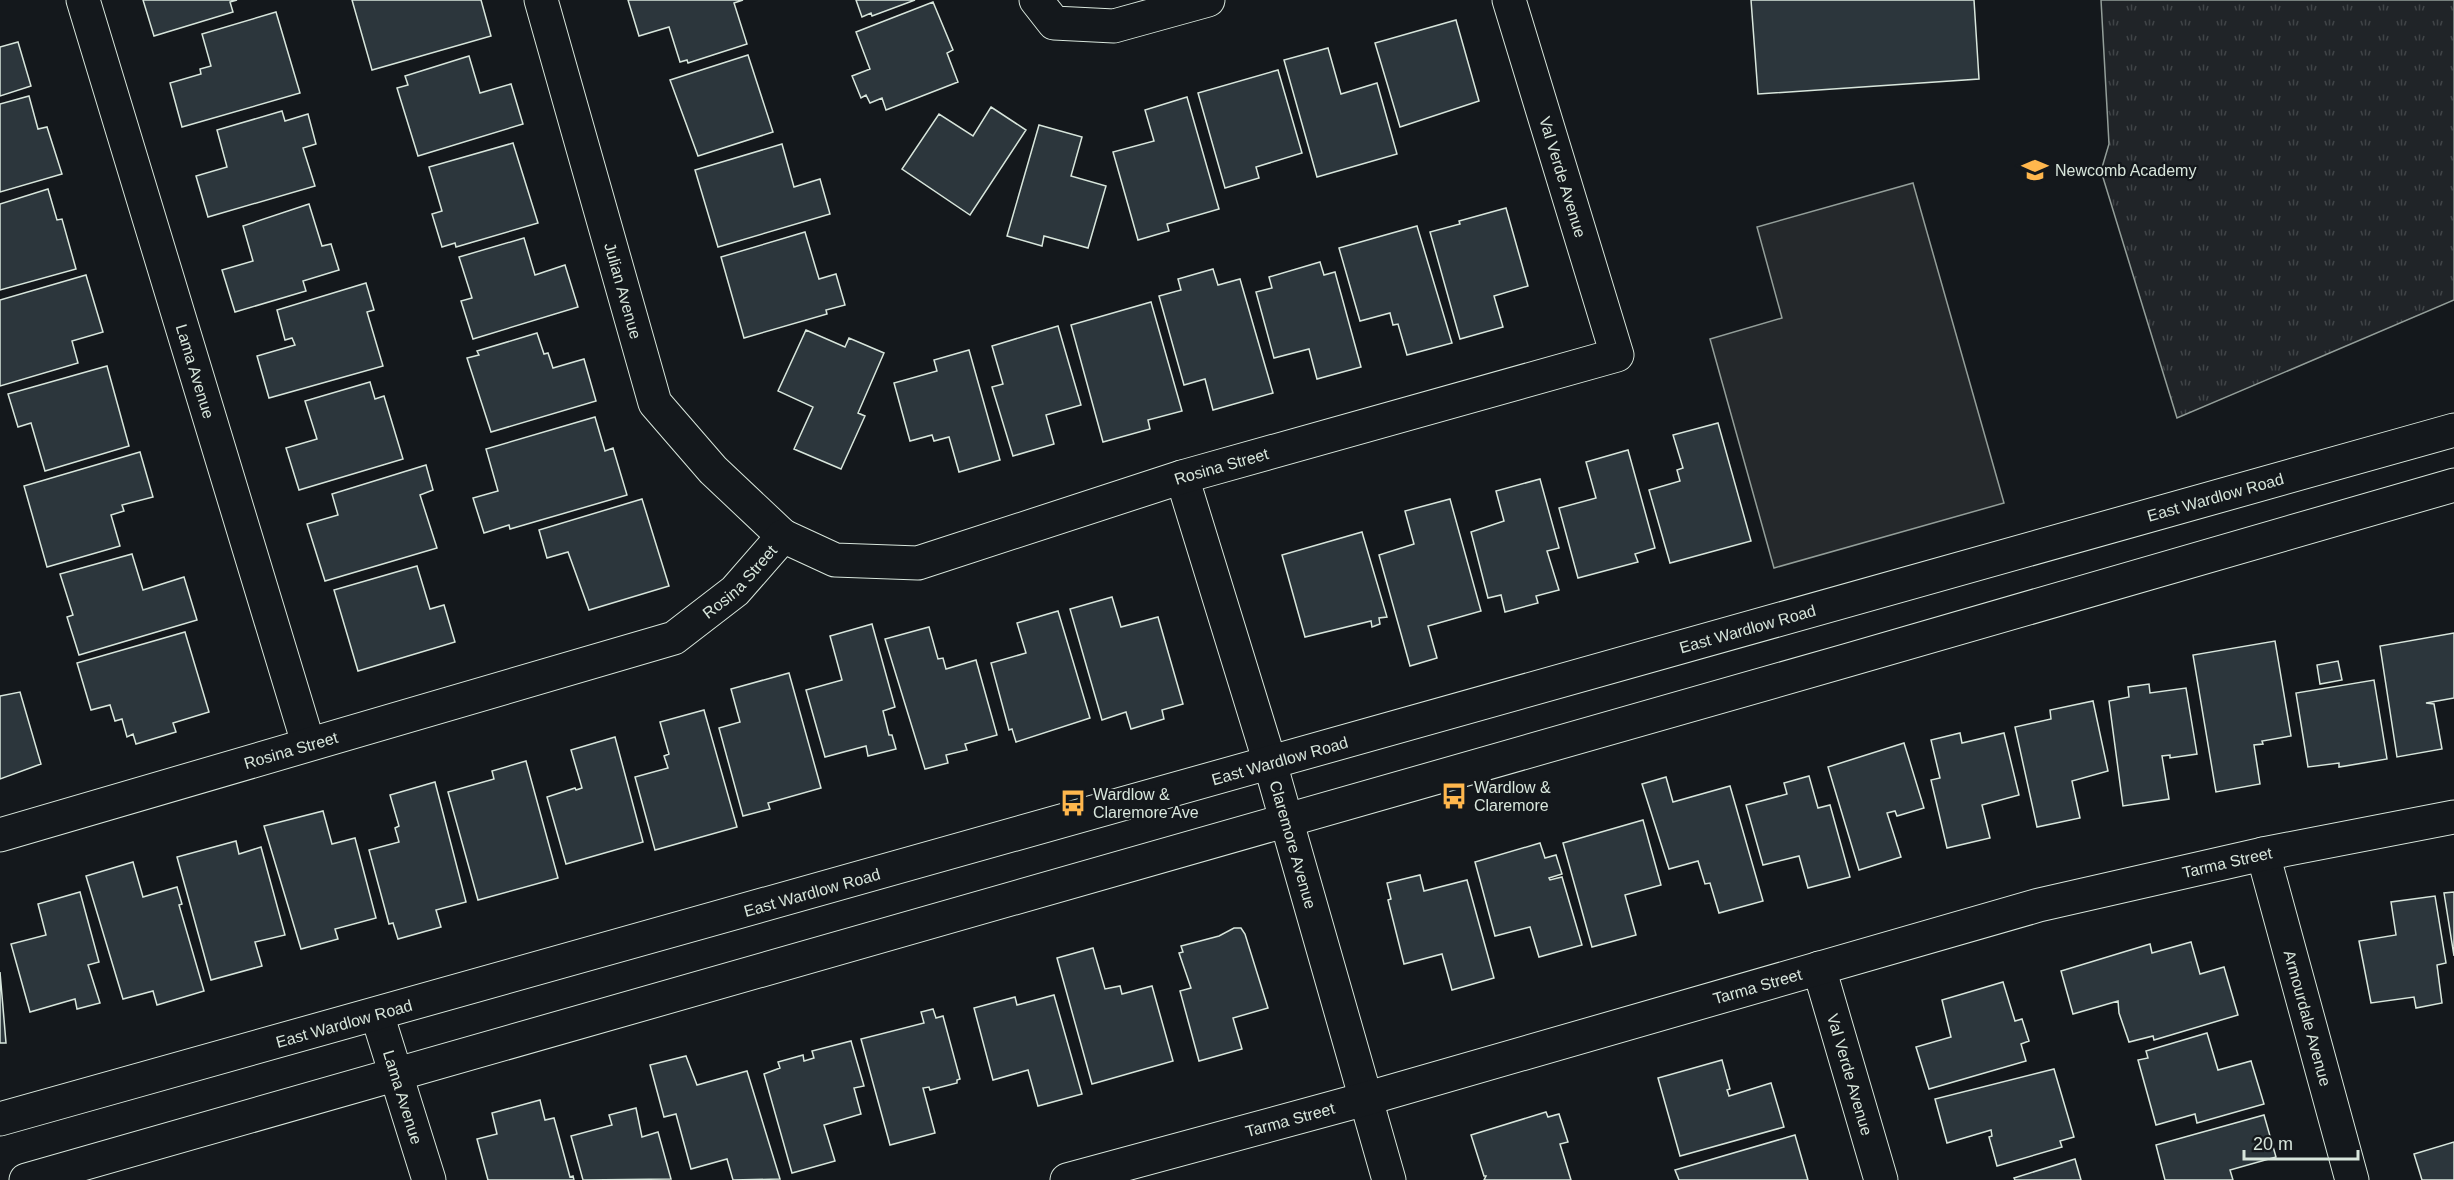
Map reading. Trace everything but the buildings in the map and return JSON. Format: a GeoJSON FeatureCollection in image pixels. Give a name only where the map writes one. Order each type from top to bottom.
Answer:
{"type":"FeatureCollection","features":[{"type":"Feature","properties":{"kind":"street","name":"Lama Avenue"},"geometry":{"type":"LineString","coordinates":[[83,0],[308,743]]}},
{"type":"Feature","properties":{"kind":"street","name":"Julian Avenue"},"geometry":{"type":"LineString","coordinates":[[541,0],[655,403],[713,470],[783,536]]}},
{"type":"Feature","properties":{"kind":"street"},"geometry":{"type":"LineString","coordinates":[[1045,12],[1114,26],[1208,0]]}},
{"type":"Feature","properties":{"kind":"street","name":"Val Verde Avenue"},"geometry":{"type":"LineString","coordinates":[[1509,0],[1617,355]]}},
{"type":"Feature","properties":{"kind":"street","name":"Rosina Street"},"geometry":{"type":"LineString","coordinates":[[0,835],[308,743],[674,638],[735,591],[783,536],[835,560],[918,563],[1182,477],[1617,355]]}},
{"type":"Feature","properties":{"kind":"street","name":"East Wardlow Road"},"geometry":{"type":"LineString","coordinates":[[0,1119],[2454,430]]}},
{"type":"Feature","properties":{"kind":"street","name":"Claremore Avenue"},"geometry":{"type":"LineString","coordinates":[[1182,477],[1270,763],[1389,1180]]}},
{"type":"Feature","properties":{"kind":"street"},"geometry":{"type":"LineString","coordinates":[[26,1180],[395,1078],[2454,485]]}},
{"type":"Feature","properties":{"kind":"street","name":"Tarma Street"},"geometry":{"type":"LineString","coordinates":[[1067,1180],[1365,1099],[2039,905],[2263,854],[2454,818]]}},
{"type":"Feature","properties":{"kind":"street","name":"Armourdale Avenue"},"geometry":{"type":"LineString","coordinates":[[2263,854],[2352,1180]]}},
{"type":"Feature","properties":{"kind":"street","name":"Val Verde Avenue"},"geometry":{"type":"LineString","coordinates":[[1819,968],[1881,1180]]}},
{"type":"Feature","properties":{"kind":"street","name":"Lama Avenue"},"geometry":{"type":"LineString","coordinates":[[377,1014],[395,1078],[429,1180]]}},
{"type":"Feature","properties":{"kind":"green space"},"geometry":{"type":"Polygon","coordinates":[[[2101,0],[2454,0],[2454,300],[2177,418],[2101,171],[2109,144],[2101,0]]]}},
{"type":"Feature","properties":{"kind":"shaded area"},"geometry":{"type":"Polygon","coordinates":[[[1913,183],[2004,503],[1774,568],[1710,339],[1782,318],[1757,227],[1913,183]]]}},
{"type":"Feature","properties":{"kind":"place","name":"Newcomb Academy"},"geometry":{"type":"Point","coordinates":[2035,170]}},
{"type":"Feature","properties":{"kind":"place","name":"Wardlow & Claremore"},"geometry":{"type":"Point","coordinates":[1454,796]}},
{"type":"Feature","properties":{"kind":"place","name":"Wardlow & Claremore Ave"},"geometry":{"type":"Point","coordinates":[1073,803]}}]}
